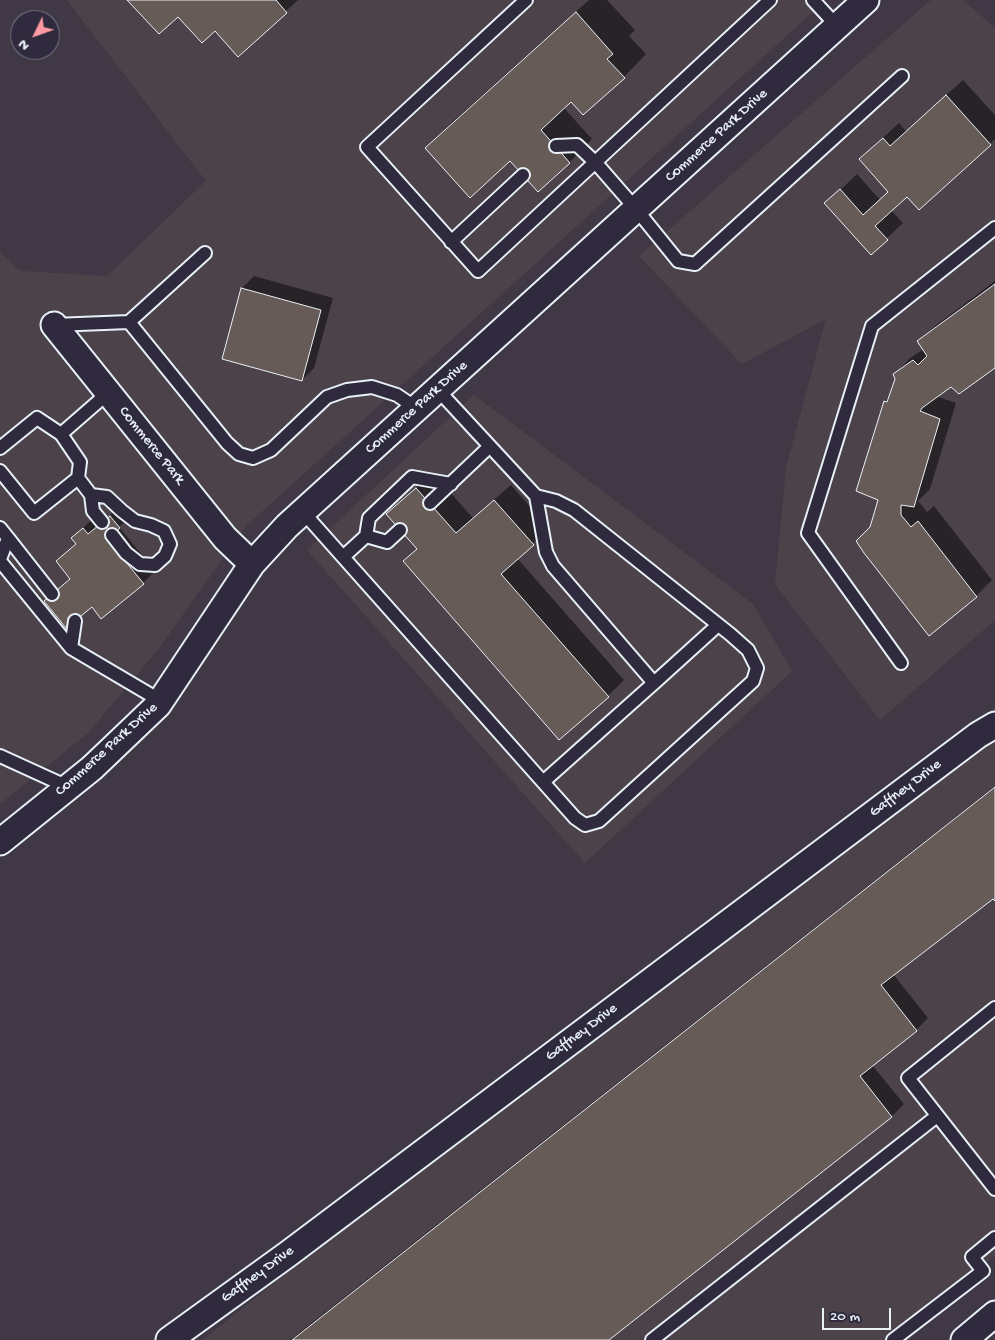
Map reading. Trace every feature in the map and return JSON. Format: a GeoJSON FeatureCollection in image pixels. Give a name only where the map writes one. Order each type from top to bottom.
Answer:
{"type":"FeatureCollection","features":[{"type":"Feature","properties":{"kind":"street","name":"Commerce Park Drive"},"geometry":{"type":"LineString","coordinates":[[1,840],[92,768],[158,705],[252,564],[287,526],[866,0]]}},
{"type":"Feature","properties":{"kind":"street","name":"Commerce Park"},"geometry":{"type":"LineString","coordinates":[[54,325],[225,538],[252,564]]}},
{"type":"Feature","properties":{"kind":"street","name":"Gaffney Drive"},"geometry":{"type":"LineString","coordinates":[[169,1340],[288,1254],[978,735],[995,725]]}},
{"type":"Feature","properties":{"kind":"street"},"geometry":{"type":"LineString","coordinates":[[964,1340],[995,1314]]}},
{"type":"Feature","properties":{"kind":"lane"},"geometry":{"type":"LineString","coordinates":[[526,0],[367,147],[478,271],[770,0]]}},
{"type":"Feature","properties":{"kind":"lane"},"geometry":{"type":"LineString","coordinates":[[813,0],[837,26]]}},
{"type":"Feature","properties":{"kind":"lane"},"geometry":{"type":"LineString","coordinates":[[556,146],[577,145],[596,163],[678,261],[695,264],[902,76]]}},
{"type":"Feature","properties":{"kind":"lane"},"geometry":{"type":"LineString","coordinates":[[451,242],[523,175]]}},
{"type":"Feature","properties":{"kind":"lane"},"geometry":{"type":"LineString","coordinates":[[900,663],[808,533],[872,326],[995,228]]}},
{"type":"Feature","properties":{"kind":"lane"},"geometry":{"type":"LineString","coordinates":[[54,325],[129,322],[206,254]]}},
{"type":"Feature","properties":{"kind":"lane"},"geometry":{"type":"LineString","coordinates":[[129,322],[227,443],[239,454],[253,458],[271,450],[327,397],[347,390],[372,387],[398,395],[416,408]]}},
{"type":"Feature","properties":{"kind":"lane"},"geometry":{"type":"LineString","coordinates":[[303,512],[574,818],[585,824],[599,821],[753,681],[757,668],[748,650],[574,510],[556,501],[536,496],[437,389]]}},
{"type":"Feature","properties":{"kind":"lane"},"geometry":{"type":"LineString","coordinates":[[61,434],[108,393]]}},
{"type":"Feature","properties":{"kind":"lane"},"geometry":{"type":"LineString","coordinates":[[0,448],[37,418],[61,434],[80,462],[78,478],[34,513],[0,471]]}},
{"type":"Feature","properties":{"kind":"lane"},"geometry":{"type":"LineString","coordinates":[[430,503],[490,447]]}},
{"type":"Feature","properties":{"kind":"lane"},"geometry":{"type":"LineString","coordinates":[[343,557],[366,536],[369,518],[412,477],[451,484]]}},
{"type":"Feature","properties":{"kind":"lane"},"geometry":{"type":"LineString","coordinates":[[78,478],[91,494],[93,511],[102,522]]}},
{"type":"Feature","properties":{"kind":"lane"},"geometry":{"type":"LineString","coordinates":[[91,494],[108,497],[135,521],[164,531],[170,544],[165,556],[155,564],[140,564],[126,553],[112,535]]}},
{"type":"Feature","properties":{"kind":"lane"},"geometry":{"type":"LineString","coordinates":[[536,496],[546,552],[553,566],[654,683]]}},
{"type":"Feature","properties":{"kind":"lane"},"geometry":{"type":"LineString","coordinates":[[366,536],[387,542],[400,530]]}},
{"type":"Feature","properties":{"kind":"lane"},"geometry":{"type":"LineString","coordinates":[[4,533],[0,560],[72,648],[161,701]]}},
{"type":"Feature","properties":{"kind":"lane"},"geometry":{"type":"LineString","coordinates":[[4,533],[52,594]]}},
{"type":"Feature","properties":{"kind":"lane"},"geometry":{"type":"LineString","coordinates":[[72,648],[75,621]]}},
{"type":"Feature","properties":{"kind":"lane"},"geometry":{"type":"LineString","coordinates":[[542,782],[718,625]]}},
{"type":"Feature","properties":{"kind":"lane"},"geometry":{"type":"LineString","coordinates":[[0,756],[68,787]]}},
{"type":"Feature","properties":{"kind":"lane"},"geometry":{"type":"LineString","coordinates":[[995,1008],[908,1078],[995,1189]]}},
{"type":"Feature","properties":{"kind":"lane"},"geometry":{"type":"LineString","coordinates":[[652,1340],[937,1116]]}},
{"type":"Feature","properties":{"kind":"lane"},"geometry":{"type":"LineString","coordinates":[[893,1340],[983,1271],[972,1257],[995,1238]]}},
{"type":"Feature","properties":{"kind":"shaded area"},"geometry":{"type":"Polygon","coordinates":[[[67,0],[826,0],[245,527],[157,651],[88,733],[0,804],[0,252],[20,271],[107,276],[206,181],[67,0]]]}},
{"type":"Feature","properties":{"kind":"shaded area"},"geometry":{"type":"Polygon","coordinates":[[[931,0],[963,0],[995,28],[995,620],[880,720],[775,584],[786,467],[826,319],[742,364],[639,256],[931,0]]]}},
{"type":"Feature","properties":{"kind":"shaded area"},"geometry":{"type":"Polygon","coordinates":[[[474,395],[753,604],[792,671],[585,863],[307,550],[474,395]]]}},
{"type":"Feature","properties":{"kind":"shaded area"},"geometry":{"type":"Polygon","coordinates":[[[995,707],[995,1256],[888,1340],[203,1340],[995,707]]]}},
{"type":"Feature","properties":{"kind":"building"},"geometry":{"type":"Polygon","coordinates":[[[127,0],[276,0],[287,13],[238,57],[215,31],[202,43],[178,17],[159,34],[127,0]]]}},
{"type":"Feature","properties":{"kind":"building"},"geometry":{"type":"Polygon","coordinates":[[[576,12],[613,54],[607,59],[625,78],[583,115],[571,102],[541,130],[570,163],[538,192],[510,161],[470,198],[425,148],[576,12]]]}},
{"type":"Feature","properties":{"kind":"building"},"geometry":{"type":"Polygon","coordinates":[[[946,95],[991,145],[919,210],[907,197],[875,226],[888,240],[871,255],[824,203],[840,189],[863,215],[888,192],[859,159],[883,138],[890,146],[946,95]]]}},
{"type":"Feature","properties":{"kind":"building"},"geometry":{"type":"Polygon","coordinates":[[[995,284],[995,368],[959,394],[951,387],[922,408],[920,411],[940,419],[914,507],[901,505],[901,515],[911,527],[918,521],[977,597],[929,636],[856,541],[870,527],[878,500],[856,491],[884,401],[887,402],[895,379],[893,374],[913,360],[918,365],[927,356],[917,341],[995,284]]]}},
{"type":"Feature","properties":{"kind":"building"},"geometry":{"type":"Polygon","coordinates":[[[241,288],[321,310],[302,381],[222,359],[241,288]]]}},
{"type":"Feature","properties":{"kind":"building"},"geometry":{"type":"Polygon","coordinates":[[[416,488],[456,533],[494,500],[534,545],[501,574],[609,697],[559,740],[403,561],[417,549],[386,514],[416,488]]]}},
{"type":"Feature","properties":{"kind":"building"},"geometry":{"type":"Polygon","coordinates":[[[110,516],[120,528],[107,539],[144,584],[101,619],[92,607],[66,628],[44,601],[70,579],[56,561],[76,544],[71,538],[83,528],[88,534],[110,516]]]}},
{"type":"Feature","properties":{"kind":"building"},"geometry":{"type":"Polygon","coordinates":[[[995,787],[995,901],[993,899],[881,985],[917,1031],[860,1076],[892,1117],[609,1340],[292,1340],[995,787]]]}}]}
